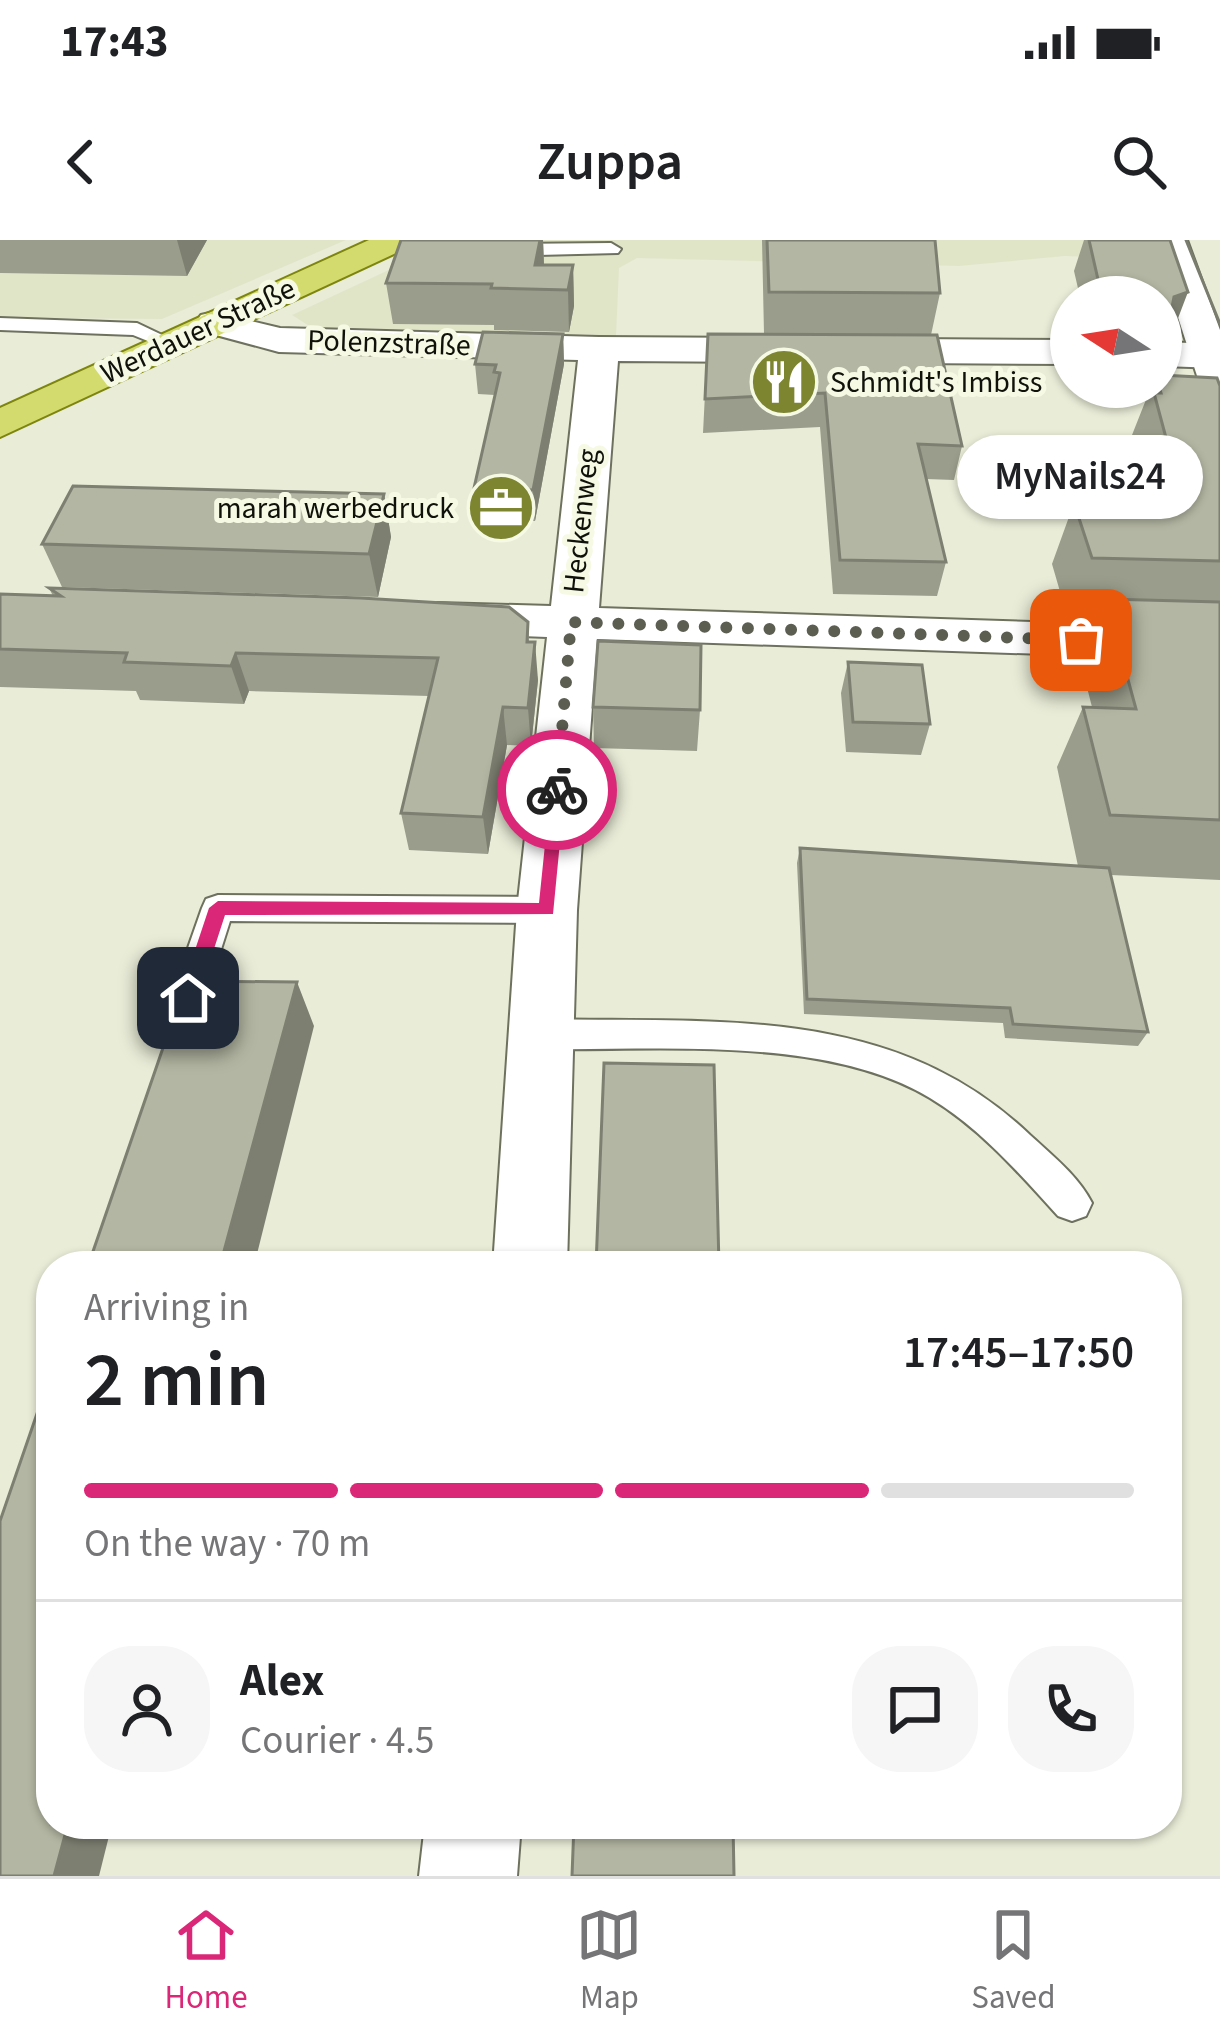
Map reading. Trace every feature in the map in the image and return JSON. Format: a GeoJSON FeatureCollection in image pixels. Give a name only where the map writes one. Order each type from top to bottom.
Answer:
{"type":"FeatureCollection","features":[{"type":"Feature","properties":{"kind":"main road","name":"Werdauer Straße"},"geometry":{"type":"LineString","coordinates":[[0,424],[397,240]]}},
{"type":"Feature","properties":{"kind":"street"},"geometry":{"type":"LineString","coordinates":[[1170,240],[1216,366]]}},
{"type":"Feature","properties":{"kind":"street","name":"Polenzstraße"},"geometry":{"type":"LineString","coordinates":[[214,323],[279,340],[599,349],[1050,352]]}},
{"type":"Feature","properties":{"kind":"street","name":"Heckenweg"},"geometry":{"type":"LineString","coordinates":[[531,1251],[547,910],[599,349]]}},
{"type":"Feature","properties":{"kind":"street"},"geometry":{"type":"LineString","coordinates":[[1182,359],[1216,366]]}},
{"type":"Feature","properties":{"kind":"street"},"geometry":{"type":"LineString","coordinates":[[381,616],[1220,644]]}},
{"type":"Feature","properties":{"kind":"street"},"geometry":{"type":"LineString","coordinates":[[468,1876],[472,1839]]}},
{"type":"Feature","properties":{"kind":"lane"},"geometry":{"type":"LineString","coordinates":[[498,250],[610,249]]}},
{"type":"Feature","properties":{"kind":"lane"},"geometry":{"type":"LineString","coordinates":[[0,325],[137,329],[170,344]]}},
{"type":"Feature","properties":{"kind":"lane"},"geometry":{"type":"LineString","coordinates":[[166,1065],[218,908],[547,910]]}},
{"type":"Feature","properties":{"kind":"lane"},"geometry":{"type":"LineString","coordinates":[[542,1034],[822,1045],[926,1077],[1006,1135],[1072,1203]]}},
{"type":"Feature","properties":{"kind":"shaded area"},"geometry":{"type":"Polygon","coordinates":[[[0,240],[346,240],[162,319],[0,318],[0,240]]]}},
{"type":"Feature","properties":{"kind":"shaded area"},"geometry":{"type":"Polygon","coordinates":[[[453,240],[1145,240],[1151,259],[1065,256],[959,266],[637,258],[619,268],[616,336],[314,329],[292,315],[453,240]]]}},
{"type":"Feature","properties":{"kind":"building"},"geometry":{"type":"Polygon","coordinates":[[[401,240],[540,240],[535,265],[573,265],[568,290],[386,283],[401,240]]]}},
{"type":"Feature","properties":{"kind":"building"},"geometry":{"type":"Polygon","coordinates":[[[767,240],[935,240],[940,293],[769,292],[767,240]]]}},
{"type":"Feature","properties":{"kind":"building"},"geometry":{"type":"Polygon","coordinates":[[[1089,240],[1170,240],[1188,292],[1182,294],[1182,276],[1097,276],[1089,240]]]}},
{"type":"Feature","properties":{"kind":"building"},"geometry":{"type":"Polygon","coordinates":[[[483,332],[563,334],[533,490],[474,488],[500,373],[494,372],[496,365],[475,364],[483,332]]]}},
{"type":"Feature","properties":{"kind":"building"},"geometry":{"type":"Polygon","coordinates":[[[708,334],[937,335],[962,446],[918,444],[946,562],[840,560],[825,393],[705,399],[708,334]]]}},
{"type":"Feature","properties":{"kind":"building"},"geometry":{"type":"Polygon","coordinates":[[[1182,376],[1217,378],[1220,561],[1092,558],[1074,503],[1184,505],[1158,408],[1182,408],[1182,376]]]}},
{"type":"Feature","properties":{"kind":"building"},"geometry":{"type":"Polygon","coordinates":[[[73,486],[384,494],[369,554],[42,544],[73,486]]]}},
{"type":"Feature","properties":{"kind":"building"},"geometry":{"type":"Polygon","coordinates":[[[49,588],[509,607],[528,622],[527,642],[535,642],[528,708],[503,707],[483,817],[401,813],[438,658],[236,653],[231,666],[124,662],[127,653],[0,649],[0,594],[61,596],[49,588]]]}},
{"type":"Feature","properties":{"kind":"building"},"geometry":{"type":"Polygon","coordinates":[[[1106,599],[1220,602],[1220,820],[1110,815],[1083,707],[1136,709],[1106,599]]]}},
{"type":"Feature","properties":{"kind":"building"},"geometry":{"type":"Polygon","coordinates":[[[598,641],[701,645],[700,710],[593,707],[598,641]]]}},
{"type":"Feature","properties":{"kind":"building"},"geometry":{"type":"Polygon","coordinates":[[[848,662],[922,665],[930,724],[853,722],[848,662]]]}},
{"type":"Feature","properties":{"kind":"building"},"geometry":{"type":"Polygon","coordinates":[[[800,848],[1109,868],[1148,1032],[1013,1024],[1010,1008],[807,999],[800,848]]]}},
{"type":"Feature","properties":{"kind":"building"},"geometry":{"type":"Polygon","coordinates":[[[186,981],[297,982],[224,1251],[93,1251],[186,981]]]}},
{"type":"Feature","properties":{"kind":"building"},"geometry":{"type":"Polygon","coordinates":[[[604,1063],[714,1065],[719,1251],[597,1251],[604,1063]]]}},
{"type":"Feature","properties":{"kind":"building"},"geometry":{"type":"Polygon","coordinates":[[[36,1417],[36,1839],[64,1839],[54,1876],[0,1876],[0,1521],[36,1417]]]}},
{"type":"Feature","properties":{"kind":"building"},"geometry":{"type":"Polygon","coordinates":[[[573,1839],[733,1839],[734,1876],[572,1876],[573,1839]]]}},
{"type":"Feature","properties":{"kind":"tram line"},"geometry":{"type":"LineString","coordinates":[[1186,240],[1220,324]]}},
{"type":"Feature","properties":{"kind":"way so far"},"geometry":{"type":"LineString","coordinates":[[557,790],[571,622],[1081,640]]}},
{"type":"Feature","properties":{"kind":"place","name":"Schmidt's Imbiss"},"geometry":{"type":"Point","coordinates":[784,382]}},
{"type":"Feature","properties":{"kind":"place","name":"marah werbedruck"},"geometry":{"type":"Point","coordinates":[501,508]}},
{"type":"Feature","properties":{"kind":"place","name":"MyNails24"},"geometry":{"type":"Point","coordinates":[1081,640]}},
{"type":"Feature","properties":{"kind":"route"},"geometry":{"type":"LineString","coordinates":[[188,998],[218,908],[547,910],[557,790]]}}]}
